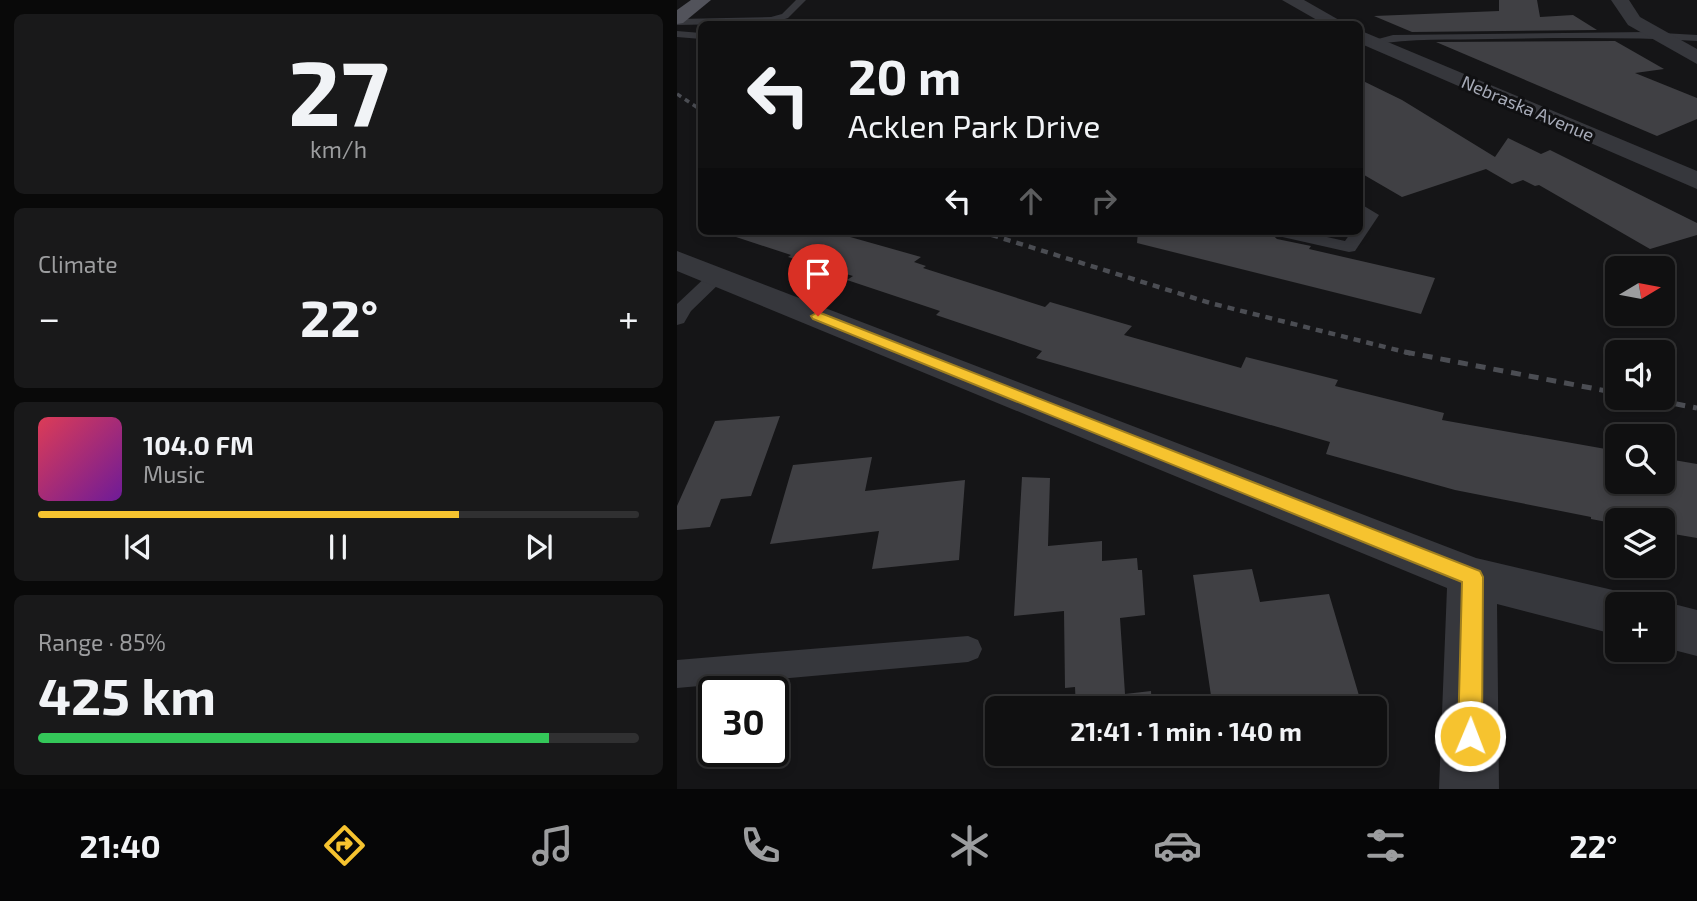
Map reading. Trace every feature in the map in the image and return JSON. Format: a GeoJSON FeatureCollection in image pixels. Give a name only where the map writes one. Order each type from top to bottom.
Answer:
{"type":"FeatureCollection","features":[{"type":"Feature","properties":{"kind":"main road"},"geometry":{"type":"LineString","coordinates":[[677,20],[702,0]]}},
{"type":"Feature","properties":{"kind":"street"},"geometry":{"type":"LineString","coordinates":[[1291,0],[1331,21]]}},
{"type":"Feature","properties":{"kind":"street"},"geometry":{"type":"LineString","coordinates":[[1620,0],[1634,21],[1697,58]]}},
{"type":"Feature","properties":{"kind":"street","name":"Nebraska Avenue"},"geometry":{"type":"LineString","coordinates":[[1366,39],[1697,181]]}},
{"type":"Feature","properties":{"kind":"street"},"geometry":{"type":"LineString","coordinates":[[677,260],[1473,577],[1605,610]]}},
{"type":"Feature","properties":{"kind":"street"},"geometry":{"type":"LineString","coordinates":[[1469,789],[1473,577]]}},
{"type":"Feature","properties":{"kind":"street"},"geometry":{"type":"LineString","coordinates":[[1675,627],[1697,633]]}},
{"type":"Feature","properties":{"kind":"lane"},"geometry":{"type":"LineString","coordinates":[[677,20],[772,20],[785,16],[801,0]]}},
{"type":"Feature","properties":{"kind":"lane"},"geometry":{"type":"LineString","coordinates":[[677,34],[698,36]]}},
{"type":"Feature","properties":{"kind":"lane"},"geometry":{"type":"LineString","coordinates":[[1366,39],[1657,36],[1697,38]]}},
{"type":"Feature","properties":{"kind":"lane"},"geometry":{"type":"LineString","coordinates":[[1363,210],[1371,215],[1363,227]]}},
{"type":"Feature","properties":{"kind":"lane"},"geometry":{"type":"LineString","coordinates":[[1296,235],[1349,247],[1357,235]]}},
{"type":"Feature","properties":{"kind":"lane"},"geometry":{"type":"LineString","coordinates":[[677,319],[684,308],[717,276]]}},
{"type":"Feature","properties":{"kind":"lane"},"geometry":{"type":"LineString","coordinates":[[677,674],[968,649]]}},
{"type":"Feature","properties":{"kind":"building"},"geometry":{"type":"Polygon","coordinates":[[[1499,0],[1537,0],[1540,17],[1573,15],[1597,30],[1412,32],[1374,16],[1499,11],[1499,0]]]}},
{"type":"Feature","properties":{"kind":"building"},"geometry":{"type":"Polygon","coordinates":[[[1615,41],[1664,69],[1635,73],[1697,98],[1697,119],[1657,136],[1436,42],[1615,41]]]}},
{"type":"Feature","properties":{"kind":"building"},"geometry":{"type":"Polygon","coordinates":[[[1363,81],[1402,100],[1495,157],[1508,138],[1541,154],[1550,150],[1697,223],[1697,235],[1650,249],[1539,185],[1535,186],[1523,180],[1512,184],[1486,169],[1402,197],[1363,174],[1363,81]]]}},
{"type":"Feature","properties":{"kind":"building"},"geometry":{"type":"Polygon","coordinates":[[[736,235],[843,235],[921,257],[914,262],[926,266],[923,268],[1045,307],[1050,302],[1132,326],[1124,335],[1241,368],[1246,357],[1338,380],[1335,386],[1444,413],[1442,420],[1605,449],[1605,494],[1675,494],[1675,460],[1697,464],[1697,538],[1675,534],[1675,508],[1605,508],[1605,522],[1455,490],[1326,454],[1330,442],[1036,358],[1042,351],[936,315],[940,311],[847,280],[853,276],[788,257],[791,255],[736,235]]]}},
{"type":"Feature","properties":{"kind":"building"},"geometry":{"type":"Polygon","coordinates":[[[1138,235],[1272,235],[1277,239],[1311,246],[1309,249],[1435,278],[1421,314],[1137,243],[1138,235]]]}},
{"type":"Feature","properties":{"kind":"building"},"geometry":{"type":"Polygon","coordinates":[[[780,416],[751,496],[721,499],[710,527],[677,530],[677,506],[715,421],[780,416]]]}},
{"type":"Feature","properties":{"kind":"building"},"geometry":{"type":"Polygon","coordinates":[[[872,457],[865,491],[965,480],[959,560],[872,569],[879,531],[770,544],[793,465],[872,457]]]}},
{"type":"Feature","properties":{"kind":"building"},"geometry":{"type":"Polygon","coordinates":[[[1022,477],[1050,478],[1048,546],[1102,541],[1102,561],[1137,558],[1138,570],[1142,570],[1145,615],[1120,618],[1125,694],[1151,691],[1151,696],[1075,696],[1075,687],[1065,688],[1064,611],[1014,616],[1022,477]]]}},
{"type":"Feature","properties":{"kind":"building"},"geometry":{"type":"Polygon","coordinates":[[[1252,569],[1260,602],[1329,594],[1359,696],[1211,696],[1193,575],[1252,569]]]}},
{"type":"Feature","properties":{"kind":"railway"},"geometry":{"type":"LineString","coordinates":[[677,94],[698,108]]}},
{"type":"Feature","properties":{"kind":"railway"},"geometry":{"type":"LineString","coordinates":[[992,235],[1210,303],[1405,352]]}},
{"type":"Feature","properties":{"kind":"railway"},"geometry":{"type":"LineString","coordinates":[[1405,352],[1605,391]]}},
{"type":"Feature","properties":{"kind":"railway"},"geometry":{"type":"LineString","coordinates":[[1405,352],[1413,354]]}},
{"type":"Feature","properties":{"kind":"railway"},"geometry":{"type":"LineString","coordinates":[[1675,404],[1697,408]]}},
{"type":"Feature","properties":{"kind":"route"},"geometry":{"type":"LineString","coordinates":[[818,316],[1473,577],[1470,736]]}}]}
